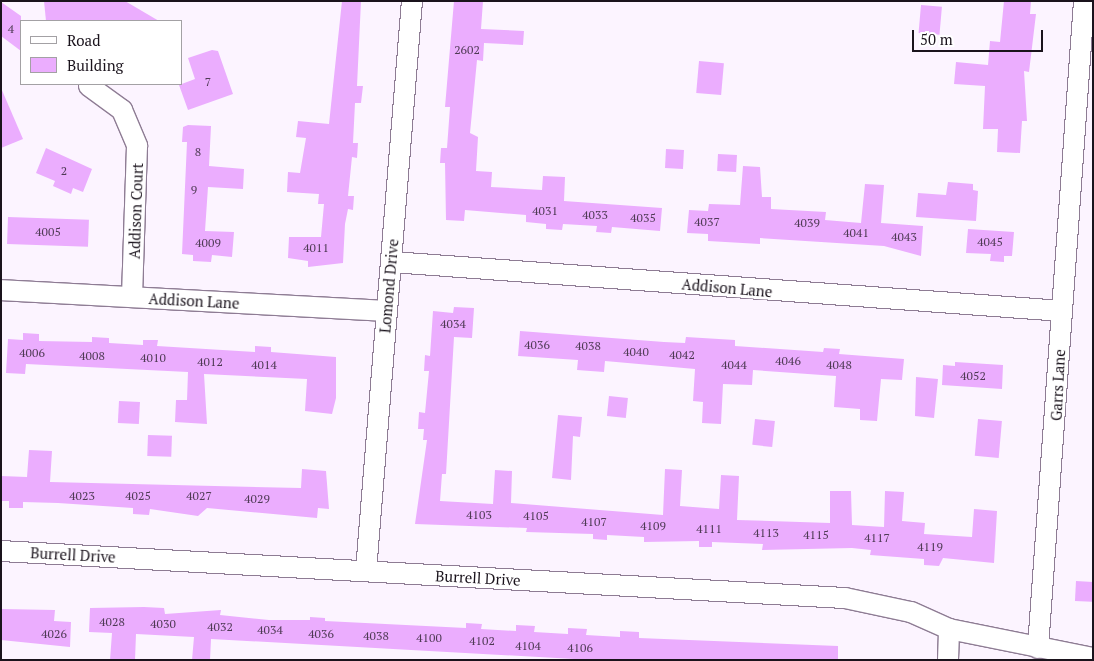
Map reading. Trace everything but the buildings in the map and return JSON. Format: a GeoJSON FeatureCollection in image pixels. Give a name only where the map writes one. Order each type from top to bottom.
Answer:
{"type":"FeatureCollection","features":[{"type":"Feature","properties":{"kind":"street","name":"Lomond Drive"},"geometry":{"type":"LineString","coordinates":[[366,571],[412,1]]}},
{"type":"Feature","properties":{"kind":"street","name":"Garrs Lane"},"geometry":{"type":"LineString","coordinates":[[1038,648],[1084,1]]}},
{"type":"Feature","properties":{"kind":"street","name":"Addison Court"},"geometry":{"type":"LineString","coordinates":[[89,86],[122,110],[137,146],[132,298]]}},
{"type":"Feature","properties":{"kind":"street","name":"Addison Lane"},"geometry":{"type":"LineString","coordinates":[[392,262],[1062,311]]}},
{"type":"Feature","properties":{"kind":"street","name":"Addison Lane"},"geometry":{"type":"LineString","coordinates":[[1,290],[386,311]]}},
{"type":"Feature","properties":{"kind":"street","name":"Burrell Drive"},"geometry":{"type":"LineString","coordinates":[[1,551],[845,598],[911,612],[949,629]]}},
{"type":"Feature","properties":{"kind":"street"},"geometry":{"type":"LineString","coordinates":[[948,660],[949,629],[1093,658]]}}]}
